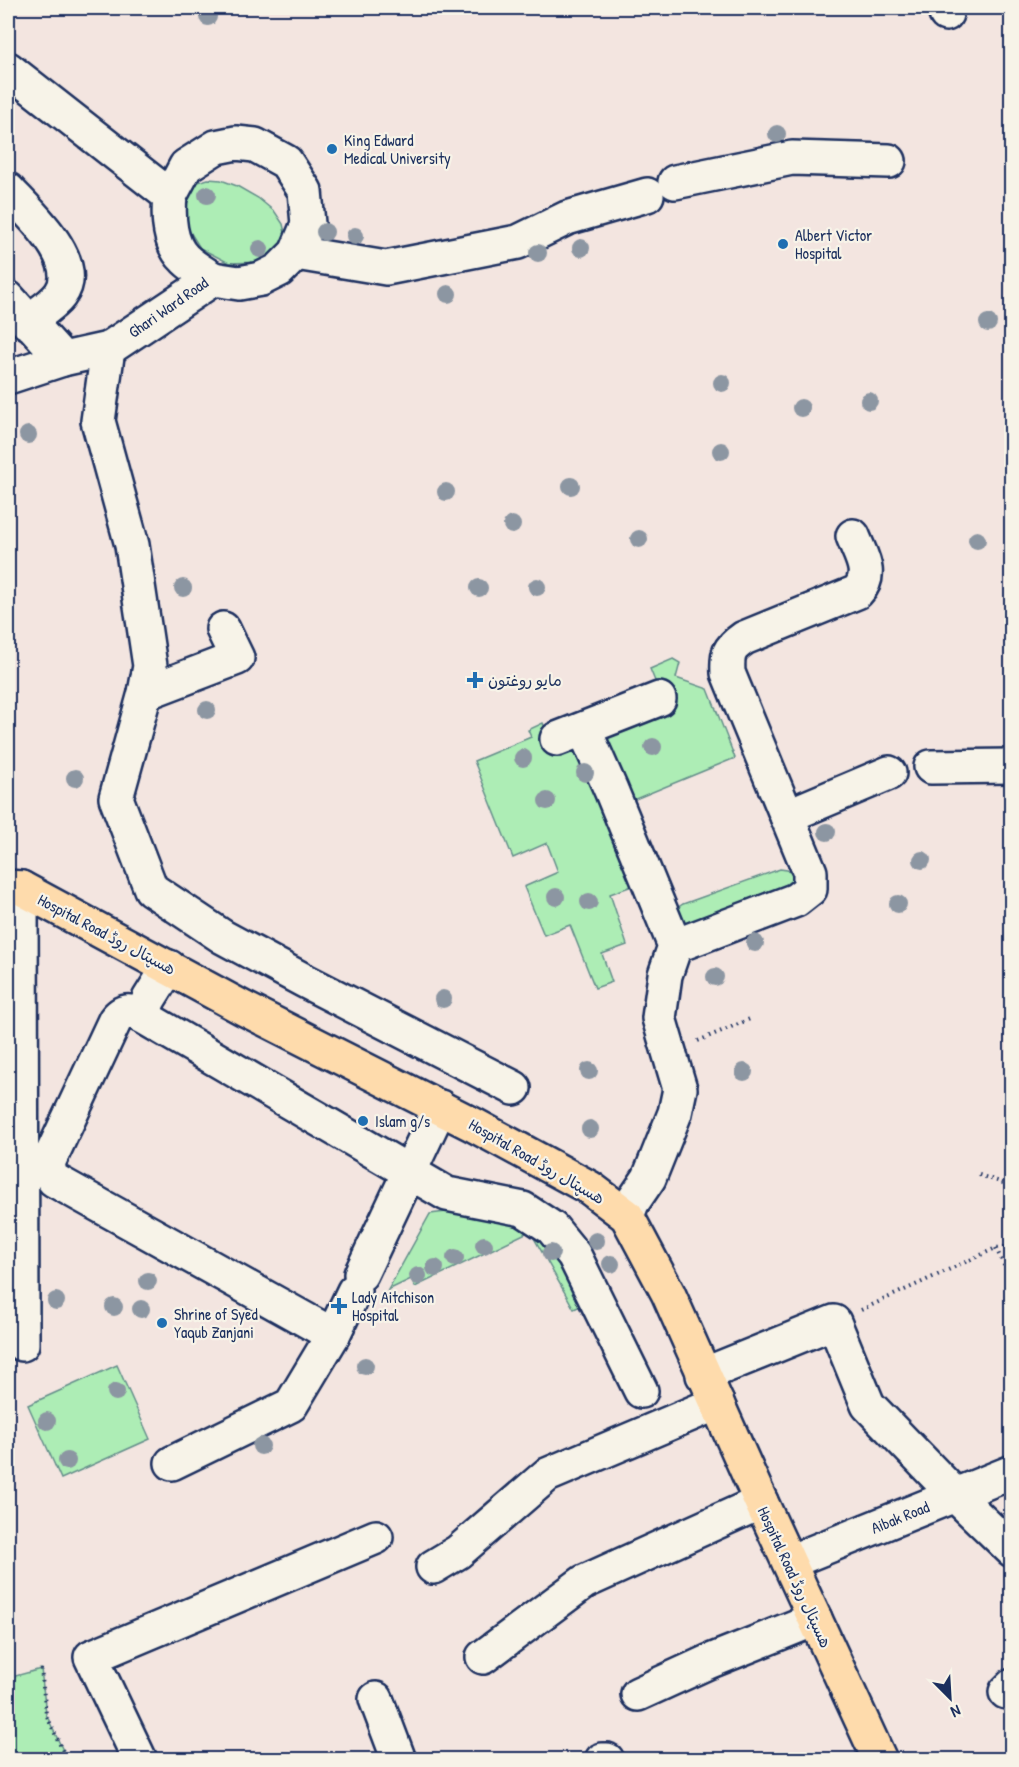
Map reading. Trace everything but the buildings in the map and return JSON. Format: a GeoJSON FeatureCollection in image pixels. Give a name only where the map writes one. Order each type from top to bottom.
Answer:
{"type":"FeatureCollection","features":[{"type":"Feature","properties":{"kind":"main road","name":"Hospital Road ھسپتال روڈ"},"geometry":{"type":"LineString","coordinates":[[14,888],[169,967],[243,1008],[440,1107],[590,1188],[627,1216],[668,1293],[880,1760]]}},
{"type":"Feature","properties":{"kind":"street"},"geometry":{"type":"LineString","coordinates":[[8,69],[170,196],[186,166],[216,147],[236,143],[255,146],[286,162],[305,191],[308,224],[296,253],[279,270],[261,279],[239,284],[213,279]]}},
{"type":"Feature","properties":{"kind":"street"},"geometry":{"type":"LineString","coordinates":[[296,253],[386,268],[518,243],[567,218],[661,189],[792,158],[889,160]]}},
{"type":"Feature","properties":{"kind":"street"},"geometry":{"type":"LineString","coordinates":[[8,190],[56,244],[64,263],[66,284],[60,296],[17,310],[63,359]]}},
{"type":"Feature","properties":{"kind":"street","name":"Ghari Ward Road"},"geometry":{"type":"LineString","coordinates":[[8,377],[63,359],[108,349],[213,279],[184,259],[174,242],[168,213],[170,196]]}},
{"type":"Feature","properties":{"kind":"street"},"geometry":{"type":"LineString","coordinates":[[108,349],[98,421],[132,545],[150,666],[145,693],[116,798],[151,889],[223,937],[514,1088]]}},
{"type":"Feature","properties":{"kind":"street"},"geometry":{"type":"LineString","coordinates":[[675,946],[796,900],[810,889],[810,872],[728,674],[727,659],[732,647],[744,638],[857,592],[866,583],[866,573],[853,536]]}},
{"type":"Feature","properties":{"kind":"street"},"geometry":{"type":"LineString","coordinates":[[145,693],[237,658],[223,629]]}},
{"type":"Feature","properties":{"kind":"street"},"geometry":{"type":"LineString","coordinates":[[627,1216],[632,1203],[649,1178],[675,1113],[680,1089],[659,1018],[665,975],[675,946],[611,790],[570,734],[659,699]]}},
{"type":"Feature","properties":{"kind":"street"},"geometry":{"type":"LineString","coordinates":[[932,767],[1011,766]]}},
{"type":"Feature","properties":{"kind":"street"},"geometry":{"type":"LineString","coordinates":[[788,816],[890,773]]}},
{"type":"Feature","properties":{"kind":"street"},"geometry":{"type":"LineString","coordinates":[[14,888],[14,1242],[22,1344]]}},
{"type":"Feature","properties":{"kind":"street"},"geometry":{"type":"LineString","coordinates":[[142,1016],[149,999],[169,967]]}},
{"type":"Feature","properties":{"kind":"street"},"geometry":{"type":"LineString","coordinates":[[333,1335],[54,1180],[50,1174],[48,1163],[115,1020],[123,1012],[127,1011],[142,1016],[447,1194],[523,1209],[552,1228],[574,1255],[641,1391]]}},
{"type":"Feature","properties":{"kind":"street"},"geometry":{"type":"LineString","coordinates":[[172,1463],[291,1405],[333,1335],[440,1107]]}},
{"type":"Feature","properties":{"kind":"street"},"geometry":{"type":"LineString","coordinates":[[433,1567],[458,1552],[547,1475],[834,1322],[868,1405],[1011,1550]]}},
{"type":"Feature","properties":{"kind":"street","name":"Aibak Road"},"geometry":{"type":"LineString","coordinates":[[789,1562],[1011,1472]]}},
{"type":"Feature","properties":{"kind":"street"},"geometry":{"type":"LineString","coordinates":[[483,1657],[584,1582],[761,1502]]}},
{"type":"Feature","properties":{"kind":"street"},"geometry":{"type":"LineString","coordinates":[[140,1760],[91,1657],[376,1537]]}},
{"type":"Feature","properties":{"kind":"street"},"geometry":{"type":"LineString","coordinates":[[638,1694],[708,1662],[815,1619]]}},
{"type":"Feature","properties":{"kind":"street"},"geometry":{"type":"LineString","coordinates":[[376,1699],[399,1760]]}},
{"type":"Feature","properties":{"kind":"street"},"geometry":{"type":"LineString","coordinates":[[602,1760],[608,1760]]}},
{"type":"Feature","properties":{"kind":"path"},"geometry":{"type":"LineString","coordinates":[[669,1052],[750,1019]]}},
{"type":"Feature","properties":{"kind":"path"},"geometry":{"type":"LineString","coordinates":[[979,1175],[1011,1186]]}},
{"type":"Feature","properties":{"kind":"path"},"geometry":{"type":"LineString","coordinates":[[834,1322],[996,1248],[1011,1246]]}},
{"type":"Feature","properties":{"kind":"path"},"geometry":{"type":"LineString","coordinates":[[996,1248],[1011,1282]]}},
{"type":"Feature","properties":{"kind":"path"},"geometry":{"type":"LineString","coordinates":[[41,1669],[46,1714],[67,1760]]}},
{"type":"Feature","properties":{"kind":"green space"},"geometry":{"type":"Polygon","coordinates":[[[208,179],[221,180],[237,186],[258,198],[275,212],[283,224],[286,237],[280,248],[263,262],[229,263],[200,248],[182,219],[180,194],[195,183],[208,179]]]}},
{"type":"Feature","properties":{"kind":"green space"},"geometry":{"type":"Polygon","coordinates":[[[673,659],[680,663],[676,678],[708,689],[735,758],[628,802],[625,869],[632,886],[610,894],[627,945],[602,954],[612,982],[595,988],[570,925],[544,935],[524,887],[558,872],[547,843],[513,858],[474,761],[531,737],[528,730],[543,723],[554,749],[664,703],[650,669],[673,659]]]}},
{"type":"Feature","properties":{"kind":"green space"},"geometry":{"type":"Polygon","coordinates":[[[780,869],[787,870],[795,877],[794,883],[686,928],[681,926],[677,908],[683,904],[780,869]]]}},
{"type":"Feature","properties":{"kind":"green space"},"geometry":{"type":"Polygon","coordinates":[[[454,1211],[529,1220],[589,1302],[574,1309],[530,1231],[415,1287],[411,1279],[388,1290],[430,1214],[454,1211]]]}},
{"type":"Feature","properties":{"kind":"green space"},"geometry":{"type":"Polygon","coordinates":[[[117,1365],[150,1439],[61,1479],[28,1405],[117,1365]]]}},
{"type":"Feature","properties":{"kind":"green space"},"geometry":{"type":"Polygon","coordinates":[[[41,1669],[46,1714],[67,1759],[8,1759],[8,1678],[41,1669]]]}},
{"type":"Feature","properties":{"kind":"place","name":"King Edward Medical University"},"geometry":{"type":"Point","coordinates":[332,149]}},
{"type":"Feature","properties":{"kind":"place","name":"Albert Victor Hospital"},"geometry":{"type":"Point","coordinates":[783,244]}},
{"type":"Feature","properties":{"kind":"place","name":"مایو روغتون"},"geometry":{"type":"Point","coordinates":[475,680]}},
{"type":"Feature","properties":{"kind":"place","name":"Islam g/s"},"geometry":{"type":"Point","coordinates":[363,1121]}},
{"type":"Feature","properties":{"kind":"place","name":"Lady Aitchison Hospital"},"geometry":{"type":"Point","coordinates":[339,1306]}},
{"type":"Feature","properties":{"kind":"place","name":"Shrine of Syed Yaqub Zanjani"},"geometry":{"type":"Point","coordinates":[162,1323]}}]}
